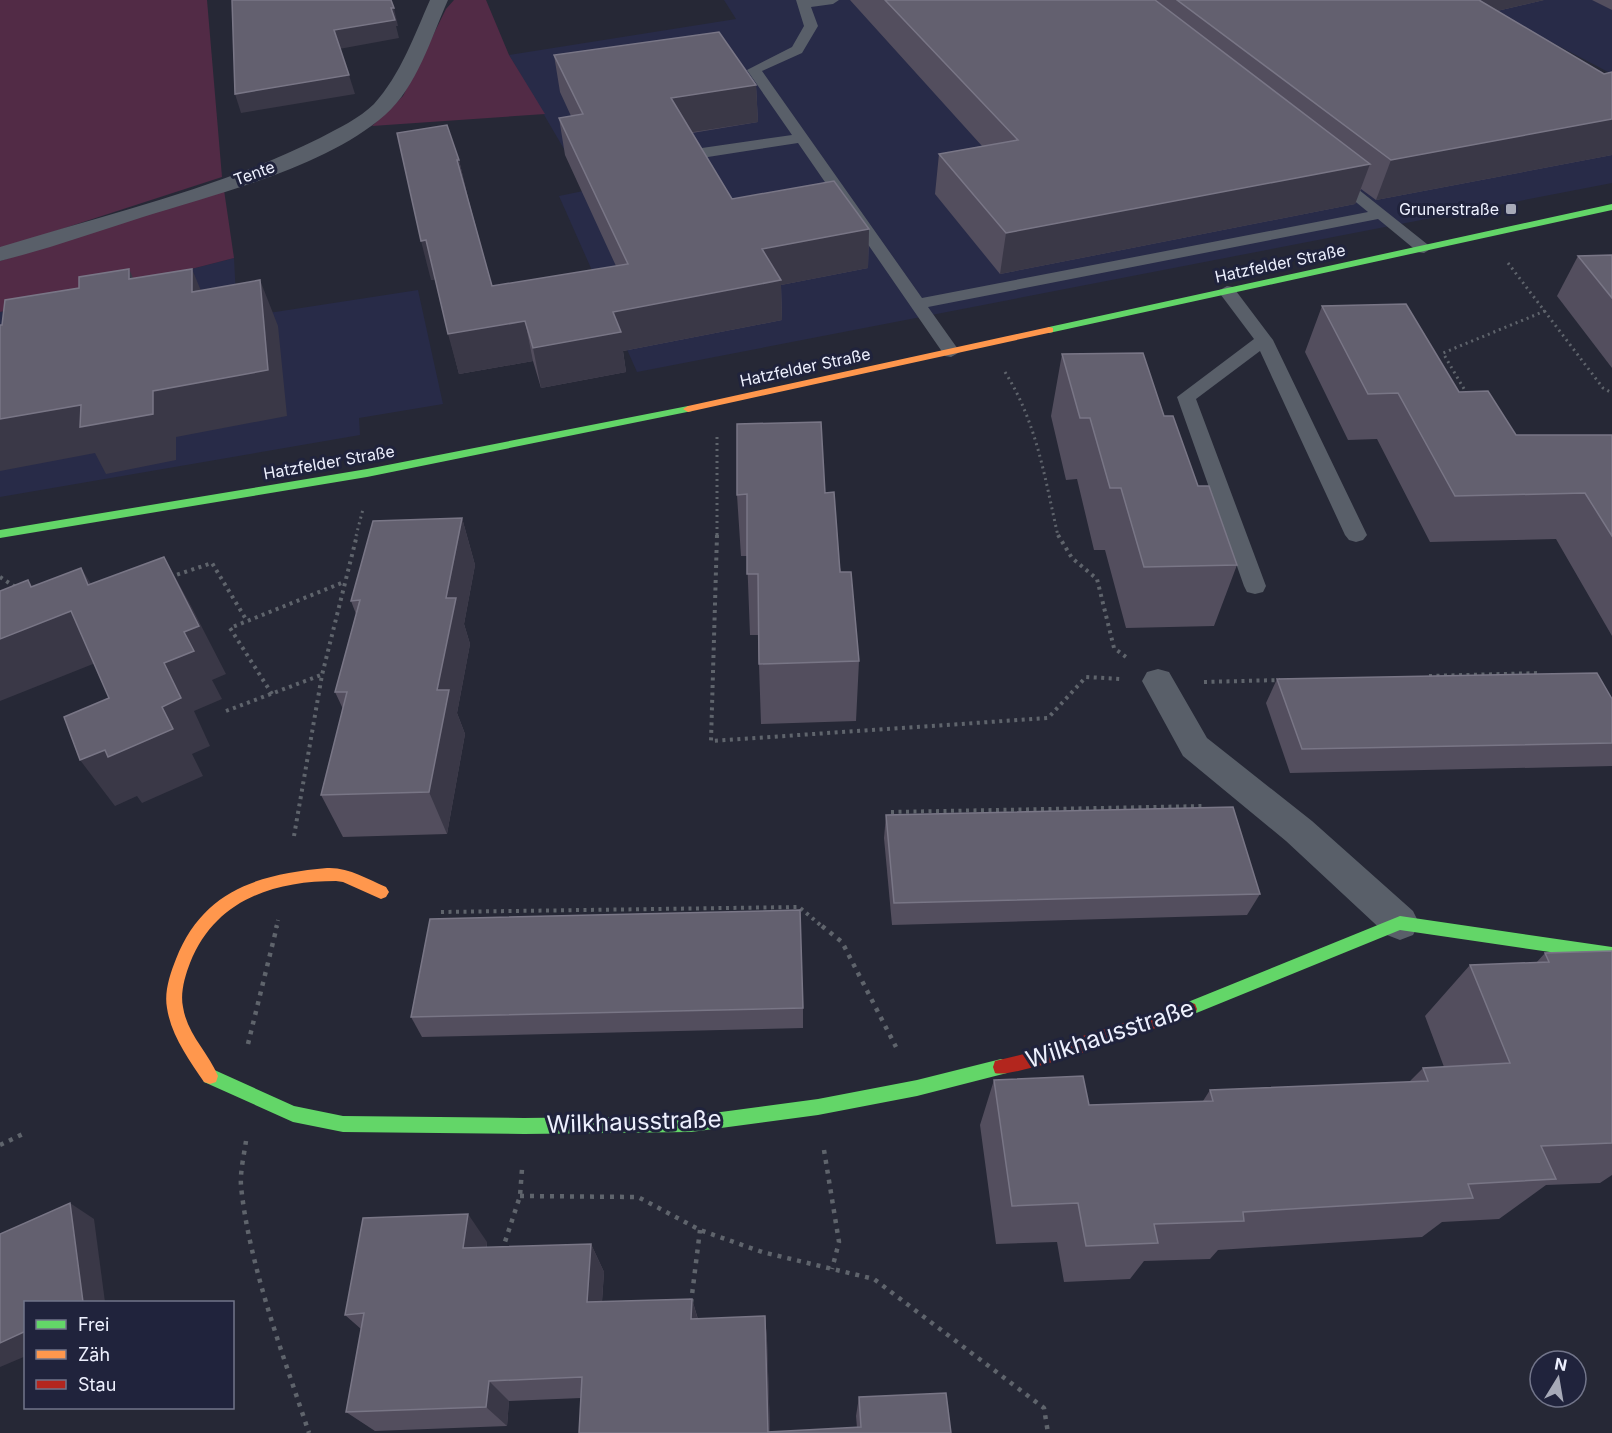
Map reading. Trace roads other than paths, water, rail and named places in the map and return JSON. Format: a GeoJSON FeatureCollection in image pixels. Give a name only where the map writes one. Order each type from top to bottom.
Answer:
{"type":"FeatureCollection","features":[{"type":"Feature","properties":{"kind":"main road","name":"Hatzfelder Straße"},"geometry":{"type":"LineString","coordinates":[[0,534],[367,473],[716,403],[1612,207]]}},
{"type":"Feature","properties":{"kind":"main road","name":"Wilkhausstraße"},"geometry":{"type":"LineString","coordinates":[[381,892],[342,875],[290,876],[260,883],[234,895],[207,921],[185,955],[174,1000],[186,1041],[210,1076],[250,1097],[293,1114],[343,1124],[524,1126],[691,1124],[818,1107],[917,1088],[1036,1059],[1209,1003],[1400,922]]}},
{"type":"Feature","properties":{"kind":"main road"},"geometry":{"type":"LineString","coordinates":[[1400,922],[1612,954]]}},
{"type":"Feature","properties":{"kind":"street","name":"Tente"},"geometry":{"type":"LineString","coordinates":[[0,254],[236,181],[296,158],[345,133],[379,110],[403,80],[439,0]]}},
{"type":"Feature","properties":{"kind":"street"},"geometry":{"type":"LineString","coordinates":[[1158,681],[1196,747],[1299,831],[1400,922]]}},
{"type":"Feature","properties":{"kind":"lane"},"geometry":{"type":"LineString","coordinates":[[833,0],[804,2],[811,26],[797,50],[754,70],[951,352]]}},
{"type":"Feature","properties":{"kind":"lane"},"geometry":{"type":"LineString","coordinates":[[695,154],[801,138]]}},
{"type":"Feature","properties":{"kind":"lane"},"geometry":{"type":"LineString","coordinates":[[1326,171],[1424,249]]}},
{"type":"Feature","properties":{"kind":"lane"},"geometry":{"type":"LineString","coordinates":[[916,304],[1381,214]]}},
{"type":"Feature","properties":{"kind":"lane"},"geometry":{"type":"LineString","coordinates":[[1227,291],[1264,340],[1356,535]]}},
{"type":"Feature","properties":{"kind":"lane"},"geometry":{"type":"LineString","coordinates":[[1255,586],[1186,397],[1264,340]]}},
{"type":"Feature","properties":{"kind":"place","name":"Grunerstraße"},"geometry":{"type":"Point","coordinates":[1511,209]}}]}
